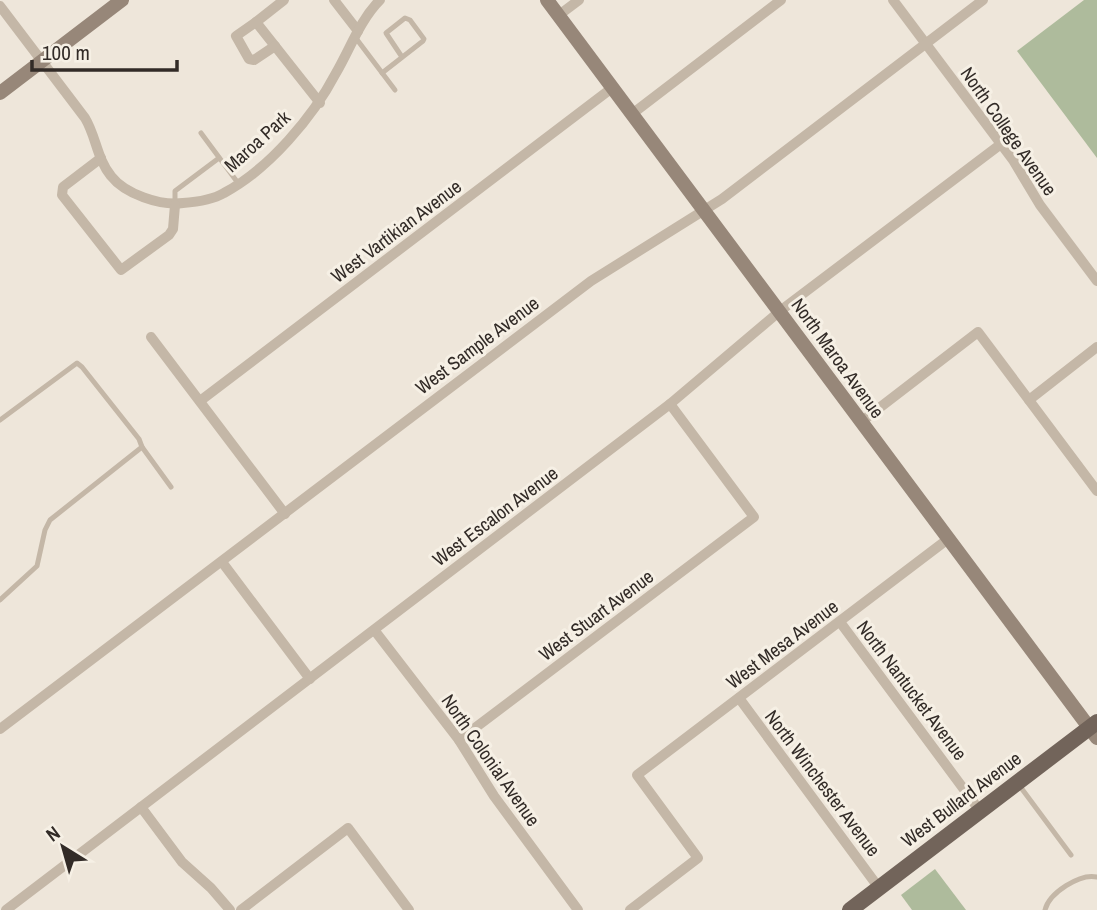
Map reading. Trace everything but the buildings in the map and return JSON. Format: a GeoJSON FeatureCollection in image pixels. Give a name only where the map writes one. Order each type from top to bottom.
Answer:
{"type":"FeatureCollection","features":[{"type":"Feature","properties":{"kind":"main road"},"geometry":{"type":"LineString","coordinates":[[0,93],[122,0]]}},
{"type":"Feature","properties":{"kind":"main road","name":"North Maroa Avenue"},"geometry":{"type":"LineString","coordinates":[[547,0],[948,540],[1095,730]]}},
{"type":"Feature","properties":{"kind":"main road","name":"West Bullard Avenue"},"geometry":{"type":"LineString","coordinates":[[850,910],[1017,782],[1095,730]]}},
{"type":"Feature","properties":{"kind":"street"},"geometry":{"type":"LineString","coordinates":[[275,46],[254,60],[249,59],[236,37],[284,0]]}},
{"type":"Feature","properties":{"kind":"street"},"geometry":{"type":"LineString","coordinates":[[334,0],[356,34]]}},
{"type":"Feature","properties":{"kind":"street","name":"Maroa Park"},"geometry":{"type":"LineString","coordinates":[[0,6],[85,118],[94,132],[101,158],[113,179],[153,202],[175,205],[203,201],[224,193],[299,130],[320,103],[356,34],[380,0]]}},
{"type":"Feature","properties":{"kind":"street"},"geometry":{"type":"LineString","coordinates":[[559,15],[579,0]]}},
{"type":"Feature","properties":{"kind":"street"},"geometry":{"type":"LineString","coordinates":[[632,114],[781,0]]}},
{"type":"Feature","properties":{"kind":"street","name":"North College Avenue"},"geometry":{"type":"LineString","coordinates":[[893,0],[1001,144],[1040,205],[1097,281]]}},
{"type":"Feature","properties":{"kind":"street","name":"West Sample Avenue"},"geometry":{"type":"LineString","coordinates":[[0,729],[591,281],[705,211],[983,0]]}},
{"type":"Feature","properties":{"kind":"street"},"geometry":{"type":"LineString","coordinates":[[256,22],[320,103]]}},
{"type":"Feature","properties":{"kind":"street","name":"West Vartikian Avenue"},"geometry":{"type":"LineString","coordinates":[[200,401],[612,88]]}},
{"type":"Feature","properties":{"kind":"street","name":"West Escalon Avenue"},"geometry":{"type":"LineString","coordinates":[[6,910],[670,404],[780,311],[1001,144]]}},
{"type":"Feature","properties":{"kind":"street"},"geometry":{"type":"LineString","coordinates":[[101,158],[63,187],[62,195],[121,271],[169,235],[173,229],[175,205]]}},
{"type":"Feature","properties":{"kind":"street"},"geometry":{"type":"LineString","coordinates":[[861,422],[978,332],[1097,491]]}},
{"type":"Feature","properties":{"kind":"street"},"geometry":{"type":"LineString","coordinates":[[151,337],[285,513]]}},
{"type":"Feature","properties":{"kind":"street"},"geometry":{"type":"LineString","coordinates":[[1029,400],[1097,347]]}},
{"type":"Feature","properties":{"kind":"street","name":"West Stuart Avenue"},"geometry":{"type":"LineString","coordinates":[[459,740],[754,517],[670,404]]}},
{"type":"Feature","properties":{"kind":"street","name":"West Mesa Avenue"},"geometry":{"type":"LineString","coordinates":[[630,910],[698,858],[637,775],[948,540]]}},
{"type":"Feature","properties":{"kind":"street"},"geometry":{"type":"LineString","coordinates":[[222,562],[310,679]]}},
{"type":"Feature","properties":{"kind":"street","name":"North Nantucket Avenue"},"geometry":{"type":"LineString","coordinates":[[840,622],[980,811]]}},
{"type":"Feature","properties":{"kind":"street","name":"North Colonial Avenue"},"geometry":{"type":"LineString","coordinates":[[375,631],[459,740],[494,796],[578,910]]}},
{"type":"Feature","properties":{"kind":"street","name":"North Winchester Avenue"},"geometry":{"type":"LineString","coordinates":[[739,698],[879,888]]}},
{"type":"Feature","properties":{"kind":"street"},"geometry":{"type":"LineString","coordinates":[[141,807],[182,862],[211,888],[230,910]]}},
{"type":"Feature","properties":{"kind":"street"},"geometry":{"type":"LineString","coordinates":[[241,910],[348,828],[409,910]]}},
{"type":"Feature","properties":{"kind":"lane"},"geometry":{"type":"LineString","coordinates":[[382,73],[402,57],[424,39],[410,20],[405,18],[386,33],[402,57]]}},
{"type":"Feature","properties":{"kind":"lane"},"geometry":{"type":"LineString","coordinates":[[356,34],[395,90]]}},
{"type":"Feature","properties":{"kind":"lane"},"geometry":{"type":"LineString","coordinates":[[201,133],[238,183]]}},
{"type":"Feature","properties":{"kind":"lane"},"geometry":{"type":"LineString","coordinates":[[175,205],[175,191],[219,158]]}},
{"type":"Feature","properties":{"kind":"lane"},"geometry":{"type":"LineString","coordinates":[[0,420],[77,363],[139,439],[171,487]]}},
{"type":"Feature","properties":{"kind":"lane"},"geometry":{"type":"LineString","coordinates":[[0,600],[37,566],[50,520],[142,447]]}},
{"type":"Feature","properties":{"kind":"lane"},"geometry":{"type":"LineString","coordinates":[[1017,782],[1071,855]]}},
{"type":"Feature","properties":{"kind":"lane"},"geometry":{"type":"LineString","coordinates":[[1045,910],[1046,902],[1067,885],[1090,875],[1097,877]]}},
{"type":"Feature","properties":{"kind":"green space"},"geometry":{"type":"Polygon","coordinates":[[[1084,0],[1097,0],[1097,158],[1017,51],[1084,0]]]}},
{"type":"Feature","properties":{"kind":"green space"},"geometry":{"type":"Polygon","coordinates":[[[935,869],[966,910],[912,910],[901,895],[935,869]]]}}]}
